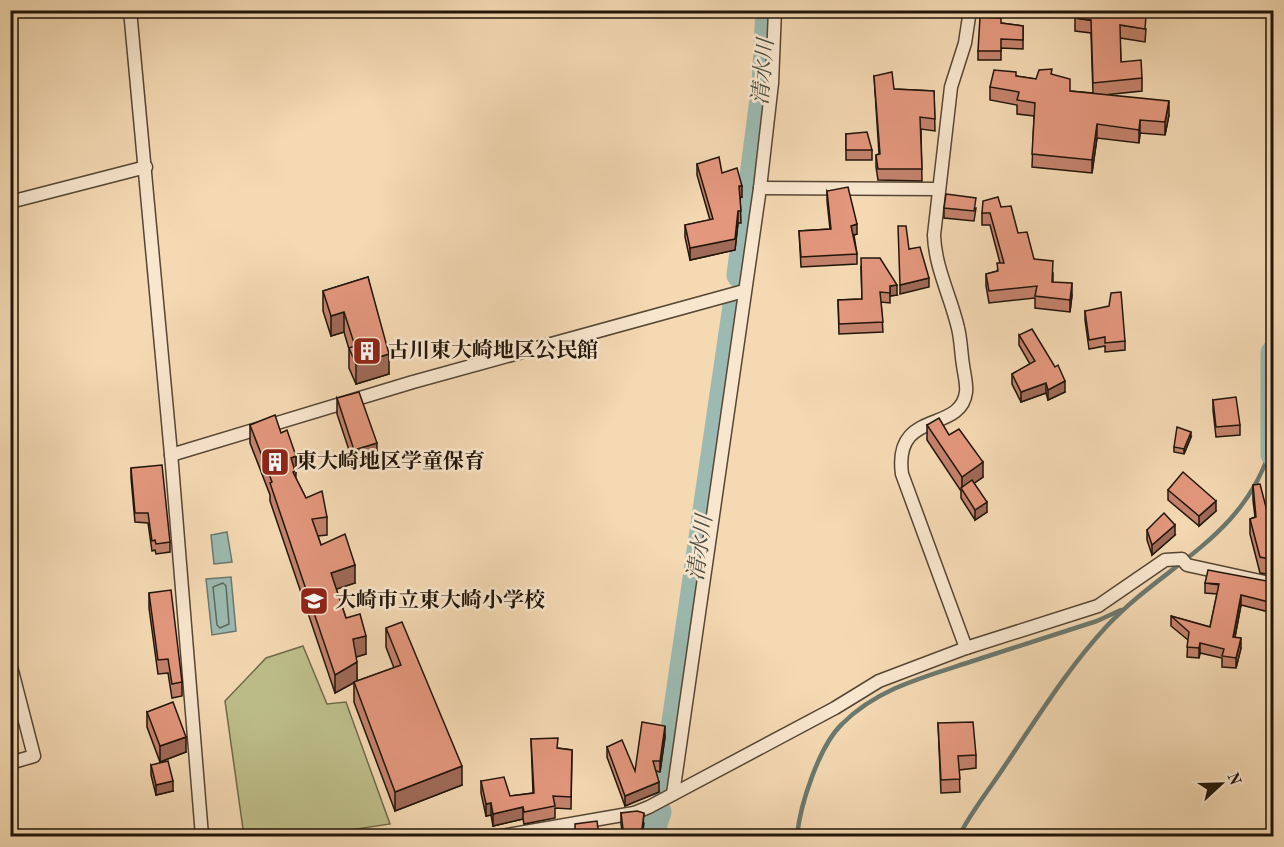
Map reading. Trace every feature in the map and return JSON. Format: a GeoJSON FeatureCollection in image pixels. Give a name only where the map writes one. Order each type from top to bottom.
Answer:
{"type":"FeatureCollection","features":[{"type":"Feature","properties":{"kind":"street"},"geometry":{"type":"LineString","coordinates":[[130,10],[146,167],[202,837]]}},
{"type":"Feature","properties":{"kind":"street"},"geometry":{"type":"LineString","coordinates":[[673,794],[760,188],[772,83],[776,10]]}},
{"type":"Feature","properties":{"kind":"street"},"geometry":{"type":"LineString","coordinates":[[966,648],[902,474],[900,458],[903,443],[910,435],[957,410],[966,391],[958,329],[934,254],[938,189],[951,87],[965,43],[970,10]]}},
{"type":"Feature","properties":{"kind":"street"},"geometry":{"type":"LineString","coordinates":[[10,202],[146,167]]}},
{"type":"Feature","properties":{"kind":"street"},"geometry":{"type":"LineString","coordinates":[[760,188],[938,189]]}},
{"type":"Feature","properties":{"kind":"street"},"geometry":{"type":"LineString","coordinates":[[171,455],[413,382],[744,291]]}},
{"type":"Feature","properties":{"kind":"street"},"geometry":{"type":"LineString","coordinates":[[502,837],[634,813],[835,708],[879,681],[966,648],[1098,606],[1165,560],[1184,562],[1274,584]]}},
{"type":"Feature","properties":{"kind":"street"},"geometry":{"type":"LineString","coordinates":[[10,663],[34,756],[10,763]]}},
{"type":"Feature","properties":{"kind":"green space"},"geometry":{"type":"Polygon","coordinates":[[[303,646],[327,704],[346,702],[390,824],[310,836],[244,836],[225,701],[266,658],[303,646]]]}},
{"type":"Feature","properties":{"kind":"water"},"geometry":{"type":"Polygon","coordinates":[[[227,532],[232,562],[214,564],[211,535],[227,532]]]}},
{"type":"Feature","properties":{"kind":"water"},"geometry":{"type":"Polygon","coordinates":[[[231,577],[236,631],[212,635],[206,579],[231,577]]]}},
{"type":"Feature","properties":{"kind":"building"},"geometry":{"type":"Polygon","coordinates":[[[1077,10],[1113,10],[1146,16],[1145,29],[1120,25],[1121,62],[1141,60],[1142,78],[1093,83],[1091,20],[1075,18],[1077,10]]]}},
{"type":"Feature","properties":{"kind":"building"},"geometry":{"type":"Polygon","coordinates":[[[980,17],[1001,18],[1001,23],[1023,26],[1023,40],[1001,39],[1001,51],[978,51],[980,17]]]}},
{"type":"Feature","properties":{"kind":"building"},"geometry":{"type":"Polygon","coordinates":[[[1052,69],[1051,74],[1070,79],[1070,91],[1169,101],[1165,122],[1140,120],[1139,130],[1097,124],[1092,160],[1032,154],[1035,103],[1017,100],[1019,92],[990,87],[994,70],[1016,72],[1016,76],[1036,79],[1039,70],[1052,69]]]}},
{"type":"Feature","properties":{"kind":"building"},"geometry":{"type":"Polygon","coordinates":[[[892,72],[894,89],[934,91],[935,119],[920,117],[922,169],[878,169],[876,155],[880,154],[874,76],[892,72]]]}},
{"type":"Feature","properties":{"kind":"building"},"geometry":{"type":"Polygon","coordinates":[[[867,132],[872,150],[846,150],[846,134],[867,132]]]}},
{"type":"Feature","properties":{"kind":"building"},"geometry":{"type":"Polygon","coordinates":[[[719,157],[722,173],[737,168],[742,186],[739,186],[741,211],[738,211],[735,239],[690,248],[685,225],[713,219],[697,164],[719,157]]]}},
{"type":"Feature","properties":{"kind":"building"},"geometry":{"type":"Polygon","coordinates":[[[848,187],[857,224],[851,226],[857,254],[801,257],[799,231],[831,229],[827,191],[848,187]]]}},
{"type":"Feature","properties":{"kind":"building"},"geometry":{"type":"Polygon","coordinates":[[[946,194],[976,198],[974,211],[944,208],[946,194]]]}},
{"type":"Feature","properties":{"kind":"building"},"geometry":{"type":"Polygon","coordinates":[[[998,197],[1001,207],[1011,206],[1018,233],[1027,232],[1034,259],[1053,261],[1052,282],[1072,283],[1070,300],[1035,296],[1037,286],[989,291],[986,274],[998,271],[997,263],[1004,263],[990,213],[982,213],[983,201],[998,197]]]}},
{"type":"Feature","properties":{"kind":"building"},"geometry":{"type":"Polygon","coordinates":[[[898,226],[906,226],[909,249],[920,247],[929,278],[900,285],[898,226]]]}},
{"type":"Feature","properties":{"kind":"building"},"geometry":{"type":"Polygon","coordinates":[[[861,258],[880,258],[897,285],[890,286],[890,293],[880,292],[883,322],[839,324],[838,300],[862,299],[861,258]]]}},
{"type":"Feature","properties":{"kind":"building"},"geometry":{"type":"Polygon","coordinates":[[[368,277],[389,354],[356,364],[349,348],[355,346],[344,312],[331,316],[323,291],[368,277]]]}},
{"type":"Feature","properties":{"kind":"building"},"geometry":{"type":"Polygon","coordinates":[[[1121,292],[1125,341],[1105,343],[1105,337],[1089,340],[1085,311],[1109,306],[1111,293],[1121,292]]]}},
{"type":"Feature","properties":{"kind":"building"},"geometry":{"type":"Polygon","coordinates":[[[1032,329],[1055,367],[1058,365],[1065,381],[1048,390],[1046,383],[1021,392],[1012,374],[1035,361],[1019,335],[1032,329]]]}},
{"type":"Feature","properties":{"kind":"building"},"geometry":{"type":"Polygon","coordinates":[[[359,392],[377,443],[354,450],[337,398],[359,392]]]}},
{"type":"Feature","properties":{"kind":"building"},"geometry":{"type":"Polygon","coordinates":[[[1236,397],[1240,425],[1216,427],[1213,400],[1236,397]]]}},
{"type":"Feature","properties":{"kind":"building"},"geometry":{"type":"Polygon","coordinates":[[[275,415],[281,433],[287,430],[296,456],[291,458],[295,471],[293,472],[306,498],[322,491],[327,517],[312,519],[321,545],[345,534],[355,565],[331,573],[346,618],[360,614],[366,636],[353,639],[357,662],[335,675],[270,483],[272,482],[250,425],[275,415]]]}},
{"type":"Feature","properties":{"kind":"building"},"geometry":{"type":"Polygon","coordinates":[[[939,418],[949,435],[959,429],[983,462],[962,477],[927,425],[939,418]]]}},
{"type":"Feature","properties":{"kind":"building"},"geometry":{"type":"Polygon","coordinates":[[[1177,427],[1191,432],[1184,449],[1174,447],[1177,427]]]}},
{"type":"Feature","properties":{"kind":"building"},"geometry":{"type":"Polygon","coordinates":[[[162,465],[170,542],[156,544],[155,540],[152,541],[148,513],[135,513],[131,468],[162,465]]]}},
{"type":"Feature","properties":{"kind":"building"},"geometry":{"type":"Polygon","coordinates":[[[1183,472],[1216,501],[1199,516],[1168,490],[1183,472]]]}},
{"type":"Feature","properties":{"kind":"building"},"geometry":{"type":"Polygon","coordinates":[[[972,480],[987,502],[975,510],[961,488],[972,480]]]}},
{"type":"Feature","properties":{"kind":"building"},"geometry":{"type":"Polygon","coordinates":[[[1260,484],[1268,515],[1273,515],[1274,519],[1274,560],[1260,557],[1250,519],[1256,517],[1253,485],[1260,484]]]}},
{"type":"Feature","properties":{"kind":"building"},"geometry":{"type":"Polygon","coordinates":[[[1164,513],[1175,525],[1152,545],[1147,530],[1164,513]]]}},
{"type":"Feature","properties":{"kind":"building"},"geometry":{"type":"Polygon","coordinates":[[[1208,570],[1272,582],[1269,602],[1241,595],[1233,637],[1241,638],[1236,658],[1222,656],[1224,649],[1200,643],[1199,648],[1187,647],[1189,632],[1171,616],[1210,627],[1219,584],[1205,583],[1208,570]]]}},
{"type":"Feature","properties":{"kind":"building"},"geometry":{"type":"Polygon","coordinates":[[[171,590],[182,682],[172,684],[168,659],[158,660],[149,593],[171,590]]]}},
{"type":"Feature","properties":{"kind":"building"},"geometry":{"type":"Polygon","coordinates":[[[402,622],[462,766],[395,792],[354,682],[401,665],[386,628],[402,622]]]}},
{"type":"Feature","properties":{"kind":"building"},"geometry":{"type":"Polygon","coordinates":[[[173,702],[186,737],[160,746],[147,712],[173,702]]]}},
{"type":"Feature","properties":{"kind":"building"},"geometry":{"type":"Polygon","coordinates":[[[642,722],[665,726],[660,761],[653,761],[659,782],[625,796],[607,747],[622,740],[635,771],[642,722]]]}},
{"type":"Feature","properties":{"kind":"building"},"geometry":{"type":"Polygon","coordinates":[[[973,722],[976,755],[958,756],[960,779],[941,780],[938,723],[973,722]]]}},
{"type":"Feature","properties":{"kind":"building"},"geometry":{"type":"Polygon","coordinates":[[[558,738],[557,748],[572,750],[571,797],[553,796],[555,806],[524,812],[523,807],[493,814],[491,803],[486,804],[481,781],[504,777],[510,796],[534,793],[531,739],[558,738]]]}},
{"type":"Feature","properties":{"kind":"building"},"geometry":{"type":"Polygon","coordinates":[[[168,761],[173,781],[156,785],[151,765],[168,761]]]}},
{"type":"Feature","properties":{"kind":"building"},"geometry":{"type":"Polygon","coordinates":[[[637,811],[644,813],[641,837],[624,837],[621,813],[637,811]]]}},
{"type":"Feature","properties":{"kind":"building"},"geometry":{"type":"Polygon","coordinates":[[[597,821],[599,837],[575,837],[575,824],[597,821]]]}},
{"type":"Feature","properties":{"kind":"waterway","name":"清水川"},"geometry":{"type":"LineString","coordinates":[[740,275],[765,84],[769,10]]}},
{"type":"Feature","properties":{"kind":"waterway","name":"清水川"},"geometry":{"type":"LineString","coordinates":[[665,790],[736,306]]}},
{"type":"Feature","properties":{"kind":"waterway","name":"清水川"},"geometry":{"type":"LineString","coordinates":[[1274,353],[1274,454]]}},
{"type":"Feature","properties":{"kind":"waterway"},"geometry":{"type":"LineString","coordinates":[[959,836],[1052,695],[1078,660],[1106,627],[1130,604],[1224,526],[1243,503],[1260,476],[1272,444]]}},
{"type":"Feature","properties":{"kind":"waterway"},"geometry":{"type":"LineString","coordinates":[[797,836],[806,793],[818,761],[834,734],[856,711],[905,684],[1097,621],[1121,610]]}},
{"type":"Feature","properties":{"kind":"waterway","name":"清水川"},"geometry":{"type":"LineString","coordinates":[[650,836],[658,812]]}},
{"type":"Feature","properties":{"kind":"place","name":"古川東大崎地区公民館"},"geometry":{"type":"Point","coordinates":[367,351]}},
{"type":"Feature","properties":{"kind":"place","name":"東大崎地区学童保育"},"geometry":{"type":"Point","coordinates":[275,462]}},
{"type":"Feature","properties":{"kind":"place","name":"大崎市立東大崎小学校"},"geometry":{"type":"Point","coordinates":[314,601]}}]}
